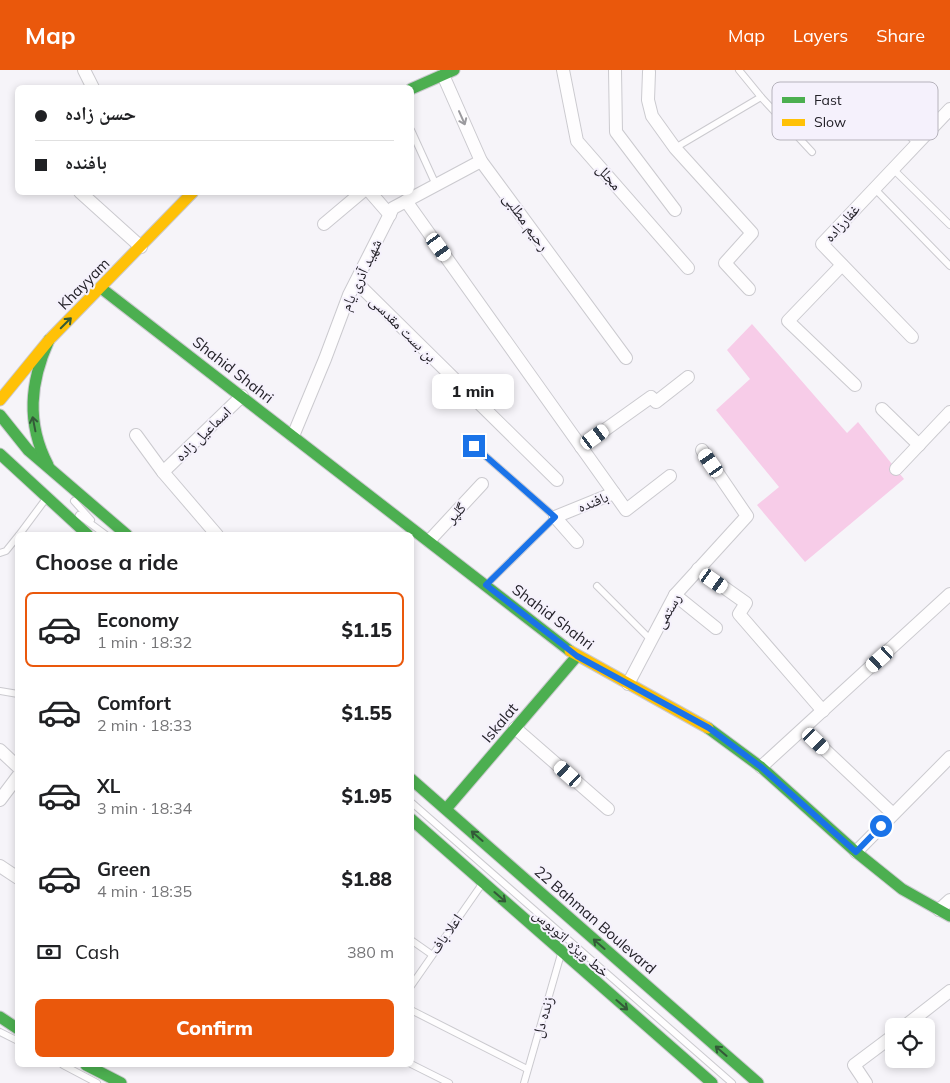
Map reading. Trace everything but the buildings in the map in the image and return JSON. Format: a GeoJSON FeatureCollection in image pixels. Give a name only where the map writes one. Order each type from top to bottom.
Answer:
{"type":"FeatureCollection","features":[{"type":"Feature","properties":{"kind":"main road"},"geometry":{"type":"LineString","coordinates":[[414,88],[448,72]]}},
{"type":"Feature","properties":{"kind":"main road","name":"Khayyam"},"geometry":{"type":"LineString","coordinates":[[0,400],[49,340],[142,247],[187,195]]}},
{"type":"Feature","properties":{"kind":"main road","name":"Shahid Shahri"},"geometry":{"type":"LineString","coordinates":[[101,288],[577,656],[709,728],[761,767],[856,852],[902,889],[944,913]]}},
{"type":"Feature","properties":{"kind":"main road"},"geometry":{"type":"LineString","coordinates":[[49,340],[39,360],[31,396],[31,408],[38,444],[50,469]]}},
{"type":"Feature","properties":{"kind":"main road"},"geometry":{"type":"LineString","coordinates":[[0,415],[28,450],[123,532]]}},
{"type":"Feature","properties":{"kind":"main road"},"geometry":{"type":"LineString","coordinates":[[0,454],[8,467],[85,532]]}},
{"type":"Feature","properties":{"kind":"main road","name":"Iskalat"},"geometry":{"type":"LineString","coordinates":[[446,809],[577,656]]}},
{"type":"Feature","properties":{"kind":"main road","name":"22 Bahman Boulevard"},"geometry":{"type":"LineString","coordinates":[[414,782],[758,1083]]}},
{"type":"Feature","properties":{"kind":"main road"},"geometry":{"type":"LineString","coordinates":[[414,822],[712,1083]]}},
{"type":"Feature","properties":{"kind":"main road"},"geometry":{"type":"LineString","coordinates":[[1,1023],[15,1028]]}},
{"type":"Feature","properties":{"kind":"main road"},"geometry":{"type":"LineString","coordinates":[[92,1067],[121,1083]]}},
{"type":"Feature","properties":{"kind":"street"},"geometry":{"type":"LineString","coordinates":[[84,70],[92,85]]}},
{"type":"Feature","properties":{"kind":"street","name":"مجلل"},"geometry":{"type":"LineString","coordinates":[[563,70],[577,141],[688,268]]}},
{"type":"Feature","properties":{"kind":"street"},"geometry":{"type":"LineString","coordinates":[[615,70],[616,132],[675,210]]}},
{"type":"Feature","properties":{"kind":"street","name":"رحیم مطلبی"},"geometry":{"type":"LineString","coordinates":[[448,72],[481,161],[626,358]]}},
{"type":"Feature","properties":{"kind":"street"},"geometry":{"type":"LineString","coordinates":[[649,72],[648,100],[652,116],[675,148],[752,233],[725,264],[749,289]]}},
{"type":"Feature","properties":{"kind":"street","name":"غفارزاده"},"geometry":{"type":"LineString","coordinates":[[938,122],[950,109]]}},
{"type":"Feature","properties":{"kind":"street","name":"غفارزاده"},"geometry":{"type":"LineString","coordinates":[[912,337],[822,244],[921,140]]}},
{"type":"Feature","properties":{"kind":"street","name":"شهید آذری یام"},"geometry":{"type":"LineString","coordinates":[[293,436],[356,282],[393,208],[481,161]]}},
{"type":"Feature","properties":{"kind":"street"},"geometry":{"type":"LineString","coordinates":[[83,195],[142,247]]}},
{"type":"Feature","properties":{"kind":"street"},"geometry":{"type":"LineString","coordinates":[[324,224],[358,195]]}},
{"type":"Feature","properties":{"kind":"street"},"geometry":{"type":"LineString","coordinates":[[373,195],[390,214]]}},
{"type":"Feature","properties":{"kind":"street"},"geometry":{"type":"LineString","coordinates":[[406,201],[614,494]]}},
{"type":"Feature","properties":{"kind":"street"},"geometry":{"type":"LineString","coordinates":[[842,265],[788,321],[855,386]]}},
{"type":"Feature","properties":{"kind":"street","name":"بن بست مقدسی"},"geometry":{"type":"LineString","coordinates":[[356,282],[557,480]]}},
{"type":"Feature","properties":{"kind":"street"},"geometry":{"type":"LineString","coordinates":[[581,447],[651,397],[656,402],[688,377]]}},
{"type":"Feature","properties":{"kind":"street","name":"اسماعیل زاده"},"geometry":{"type":"LineString","coordinates":[[163,472],[242,396]]}},
{"type":"Feature","properties":{"kind":"street"},"geometry":{"type":"LineString","coordinates":[[882,409],[919,445]]}},
{"type":"Feature","properties":{"kind":"street"},"geometry":{"type":"LineString","coordinates":[[896,469],[950,412]]}},
{"type":"Feature","properties":{"kind":"street","name":"اسماعیل زاده"},"geometry":{"type":"LineString","coordinates":[[136,435],[163,472],[214,532]]}},
{"type":"Feature","properties":{"kind":"street","name":"رستمی"},"geometry":{"type":"LineString","coordinates":[[628,684],[675,595],[747,516],[702,450]]}},
{"type":"Feature","properties":{"kind":"street","name":"بافنده"},"geometry":{"type":"LineString","coordinates":[[578,542],[555,517],[614,494],[626,510],[670,476]]}},
{"type":"Feature","properties":{"kind":"street","name":"گلپر"},"geometry":{"type":"LineString","coordinates":[[429,541],[482,484]]}},
{"type":"Feature","properties":{"kind":"street"},"geometry":{"type":"LineString","coordinates":[[698,570],[746,603],[739,614],[823,711]]}},
{"type":"Feature","properties":{"kind":"street"},"geometry":{"type":"LineString","coordinates":[[761,767],[950,594]]}},
{"type":"Feature","properties":{"kind":"street"},"geometry":{"type":"LineString","coordinates":[[675,595],[716,628]]}},
{"type":"Feature","properties":{"kind":"street"},"geometry":{"type":"LineString","coordinates":[[515,728],[608,809]]}},
{"type":"Feature","properties":{"kind":"street"},"geometry":{"type":"LineString","coordinates":[[803,729],[893,814]]}},
{"type":"Feature","properties":{"kind":"street"},"geometry":{"type":"LineString","coordinates":[[0,750],[15,764]]}},
{"type":"Feature","properties":{"kind":"street"},"geometry":{"type":"LineString","coordinates":[[856,852],[950,756]]}},
{"type":"Feature","properties":{"kind":"street"},"geometry":{"type":"LineString","coordinates":[[0,800],[15,780]]}},
{"type":"Feature","properties":{"kind":"street"},"geometry":{"type":"LineString","coordinates":[[0,866],[15,876]]}},
{"type":"Feature","properties":{"kind":"street"},"geometry":{"type":"LineString","coordinates":[[944,913],[950,900]]}},
{"type":"Feature","properties":{"kind":"street"},"geometry":{"type":"LineString","coordinates":[[915,1018],[950,991]]}},
{"type":"Feature","properties":{"kind":"street"},"geometry":{"type":"LineString","coordinates":[[866,1083],[854,1065],[885,1042]]}},
{"type":"Feature","properties":{"kind":"lane"},"geometry":{"type":"LineString","coordinates":[[739,70],[772,110]]}},
{"type":"Feature","properties":{"kind":"lane"},"geometry":{"type":"LineString","coordinates":[[675,148],[760,97]]}},
{"type":"Feature","properties":{"kind":"lane"},"geometry":{"type":"LineString","coordinates":[[414,137],[436,185]]}},
{"type":"Feature","properties":{"kind":"lane"},"geometry":{"type":"LineString","coordinates":[[801,140],[812,152]]}},
{"type":"Feature","properties":{"kind":"lane"},"geometry":{"type":"LineString","coordinates":[[913,140],[917,144]]}},
{"type":"Feature","properties":{"kind":"lane"},"geometry":{"type":"LineString","coordinates":[[893,169],[950,225]]}},
{"type":"Feature","properties":{"kind":"lane"},"geometry":{"type":"LineString","coordinates":[[874,188],[950,266]]}},
{"type":"Feature","properties":{"kind":"lane","name":"بافنده"},"geometry":{"type":"LineString","coordinates":[[474,446],[555,517],[486,585]]}},
{"type":"Feature","properties":{"kind":"lane"},"geometry":{"type":"LineString","coordinates":[[28,450],[103,532]]}},
{"type":"Feature","properties":{"kind":"lane"},"geometry":{"type":"LineString","coordinates":[[8,467],[98,528]]}},
{"type":"Feature","properties":{"kind":"lane"},"geometry":{"type":"LineString","coordinates":[[21,532],[47,499]]}},
{"type":"Feature","properties":{"kind":"lane"},"geometry":{"type":"LineString","coordinates":[[0,553],[6,551],[15,540]]}},
{"type":"Feature","properties":{"kind":"lane","name":"رستمی"},"geometry":{"type":"LineString","coordinates":[[597,586],[651,640]]}},
{"type":"Feature","properties":{"kind":"lane"},"geometry":{"type":"LineString","coordinates":[[0,691],[15,694]]}},
{"type":"Feature","properties":{"kind":"lane","name":"خط ویژه اتوبوس"},"geometry":{"type":"LineString","coordinates":[[414,805],[732,1083]]}},
{"type":"Feature","properties":{"kind":"lane","name":"اعلا باف"},"geometry":{"type":"LineString","coordinates":[[414,981],[431,954],[483,882]]}},
{"type":"Feature","properties":{"kind":"lane"},"geometry":{"type":"LineString","coordinates":[[414,942],[431,954]]}},
{"type":"Feature","properties":{"kind":"lane","name":"زنده دل"},"geometry":{"type":"LineString","coordinates":[[524,1083],[562,951]]}},
{"type":"Feature","properties":{"kind":"lane"},"geometry":{"type":"LineString","coordinates":[[414,1012],[528,1069]]}},
{"type":"Feature","properties":{"kind":"lane"},"geometry":{"type":"LineString","coordinates":[[1,1023],[15,1038]]}},
{"type":"Feature","properties":{"kind":"lane"},"geometry":{"type":"LineString","coordinates":[[414,1066],[445,1082]]}},
{"type":"Feature","properties":{"kind":"lane"},"geometry":{"type":"LineString","coordinates":[[67,1067],[97,1083]]}},
{"type":"Feature","properties":{"kind":"shaded area"},"geometry":{"type":"Polygon","coordinates":[[[752,324],[847,433],[858,422],[904,479],[805,562],[757,505],[779,487],[716,410],[750,379],[727,350],[752,324]]]}},
{"type":"Feature","properties":{"kind":"traffic: fast"},"geometry":{"type":"LineString","coordinates":[[414,88],[454,70]]}},
{"type":"Feature","properties":{"kind":"traffic: fast"},"geometry":{"type":"LineString","coordinates":[[101,288],[570,651]]}},
{"type":"Feature","properties":{"kind":"traffic: fast"},"geometry":{"type":"LineString","coordinates":[[48,465],[36,434],[33,402],[38,371],[49,340]]}},
{"type":"Feature","properties":{"kind":"traffic: fast"},"geometry":{"type":"LineString","coordinates":[[0,415],[28,450],[124,532]]}},
{"type":"Feature","properties":{"kind":"traffic: fast"},"geometry":{"type":"LineString","coordinates":[[0,454],[85,532]]}},
{"type":"Feature","properties":{"kind":"traffic: fast"},"geometry":{"type":"LineString","coordinates":[[446,809],[577,656]]}},
{"type":"Feature","properties":{"kind":"traffic: fast"},"geometry":{"type":"LineString","coordinates":[[708,728],[761,767],[856,852],[902,889],[950,916]]}},
{"type":"Feature","properties":{"kind":"traffic: fast"},"geometry":{"type":"LineString","coordinates":[[414,782],[758,1083]]}},
{"type":"Feature","properties":{"kind":"traffic: fast"},"geometry":{"type":"LineString","coordinates":[[414,822],[712,1083]]}},
{"type":"Feature","properties":{"kind":"traffic: fast"},"geometry":{"type":"LineString","coordinates":[[0,1017],[15,1027]]}},
{"type":"Feature","properties":{"kind":"traffic: fast"},"geometry":{"type":"LineString","coordinates":[[90,1067],[121,1083]]}},
{"type":"Feature","properties":{"kind":"traffic: slow"},"geometry":{"type":"LineString","coordinates":[[0,400],[49,340],[190,195]]}},
{"type":"Feature","properties":{"kind":"traffic: slow"},"geometry":{"type":"LineString","coordinates":[[570,651],[708,728]]}},
{"type":"Feature","properties":{"kind":"route"},"geometry":{"type":"LineString","coordinates":[[474,446],[555,517],[486,585],[577,656],[709,728],[761,767],[856,852],[881,826]]}}]}
